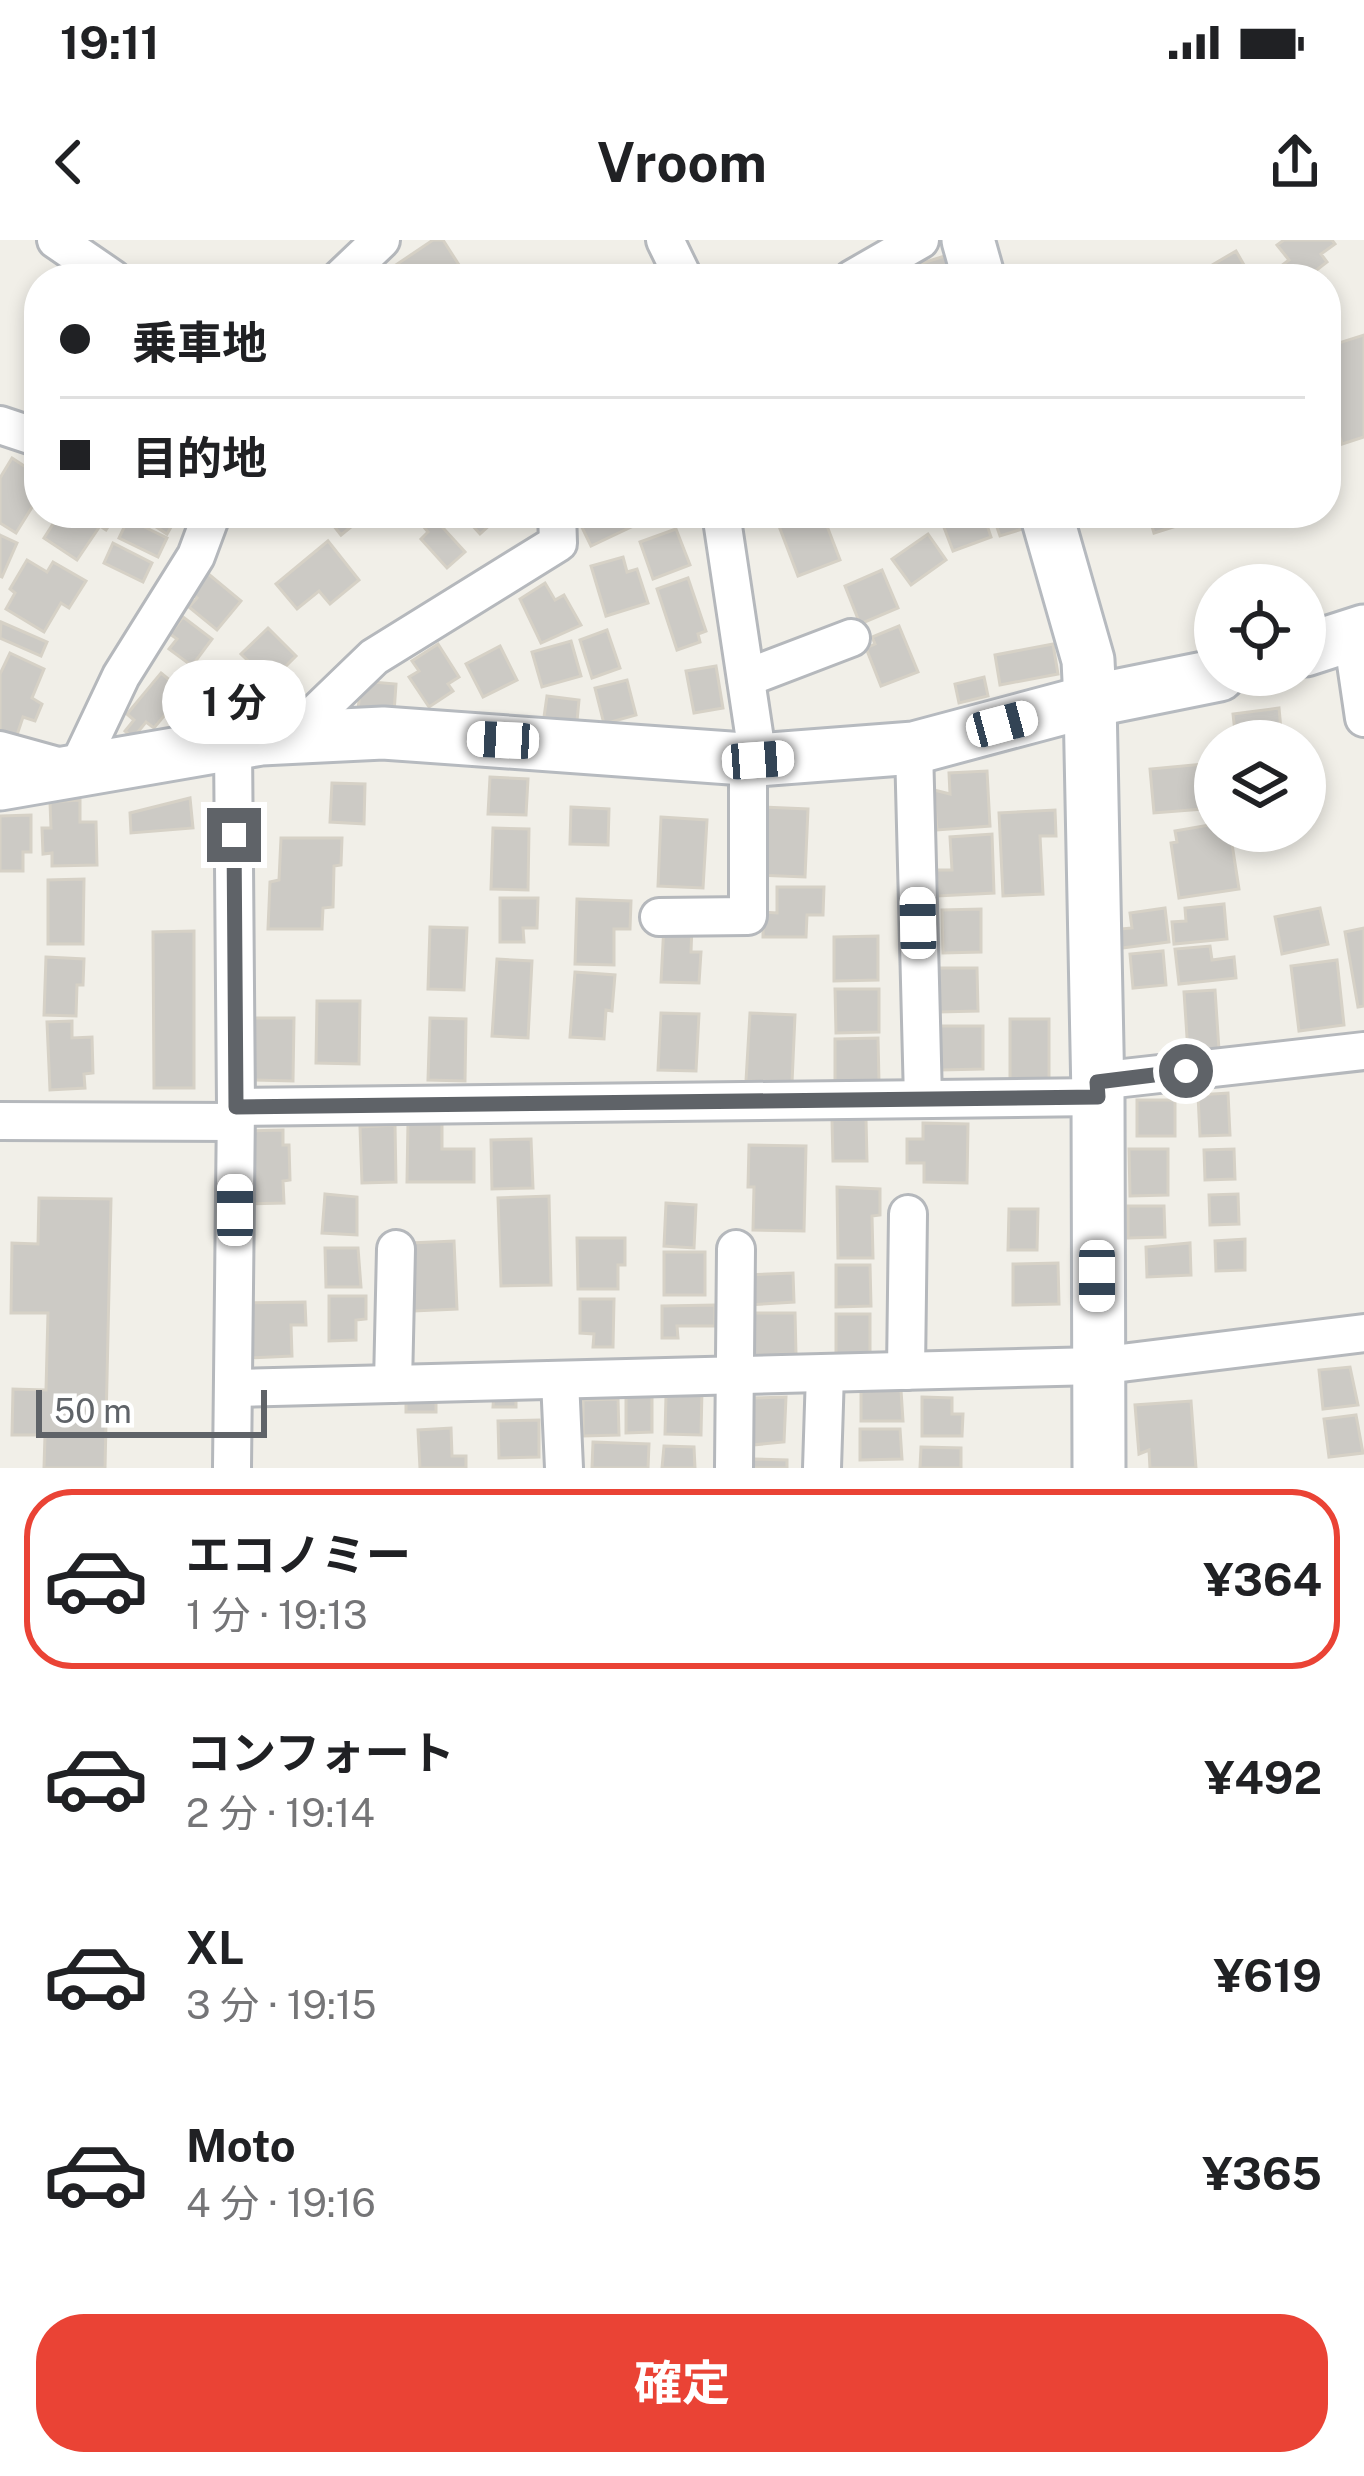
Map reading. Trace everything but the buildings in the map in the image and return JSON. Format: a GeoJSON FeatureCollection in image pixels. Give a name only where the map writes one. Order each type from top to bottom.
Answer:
{"type":"FeatureCollection","features":[{"type":"Feature","properties":{"kind":"street"},"geometry":{"type":"LineString","coordinates":[[56,240],[91,264]]}},
{"type":"Feature","properties":{"kind":"street"},"geometry":{"type":"LineString","coordinates":[[356,264],[381,240]]}},
{"type":"Feature","properties":{"kind":"street"},"geometry":{"type":"LineString","coordinates":[[878,264],[920,240]]}},
{"type":"Feature","properties":{"kind":"street"},"geometry":{"type":"LineString","coordinates":[[76,771],[121,676],[196,556],[206,528]]}},
{"type":"Feature","properties":{"kind":"street"},"geometry":{"type":"LineString","coordinates":[[290,738],[374,657],[558,542],[558,528]]}},
{"type":"Feature","properties":{"kind":"street"},"geometry":{"type":"LineString","coordinates":[[658,917],[748,916],[753,760],[723,528]]}},
{"type":"Feature","properties":{"kind":"street"},"geometry":{"type":"LineString","coordinates":[[1050,528],[1088,660],[1098,1089],[1099,1468]]}},
{"type":"Feature","properties":{"kind":"street"},"geometry":{"type":"LineString","coordinates":[[746,678],[851,638]]}},
{"type":"Feature","properties":{"kind":"street"},"geometry":{"type":"LineString","coordinates":[[1340,639],[1364,718]]}},
{"type":"Feature","properties":{"kind":"street"},"geometry":{"type":"LineString","coordinates":[[0,784],[233,744],[383,733],[753,760],[914,748],[1090,701],[1194,680]]}},
{"type":"Feature","properties":{"kind":"street"},"geometry":{"type":"LineString","coordinates":[[232,1468],[233,744]]}},
{"type":"Feature","properties":{"kind":"street"},"geometry":{"type":"LineString","coordinates":[[914,748],[923,1100]]}},
{"type":"Feature","properties":{"kind":"street"},"geometry":{"type":"LineString","coordinates":[[0,750],[76,771]]}},
{"type":"Feature","properties":{"kind":"street"},"geometry":{"type":"LineString","coordinates":[[0,1120],[923,1100],[1098,1089],[1364,1051]]}},
{"type":"Feature","properties":{"kind":"street"},"geometry":{"type":"LineString","coordinates":[[906,1371],[908,1214]]}},
{"type":"Feature","properties":{"kind":"street"},"geometry":{"type":"LineString","coordinates":[[392,1384],[396,1250]]}},
{"type":"Feature","properties":{"kind":"street"},"geometry":{"type":"LineString","coordinates":[[734,1468],[736,1250]]}},
{"type":"Feature","properties":{"kind":"street"},"geometry":{"type":"LineString","coordinates":[[233,1388],[1097,1366],[1364,1333]]}},
{"type":"Feature","properties":{"kind":"street"},"geometry":{"type":"LineString","coordinates":[[822,1468],[825,1373]]}},
{"type":"Feature","properties":{"kind":"street"},"geometry":{"type":"LineString","coordinates":[[560,1380],[564,1468]]}},
{"type":"Feature","properties":{"kind":"route"},"geometry":{"type":"LineString","coordinates":[[234,835],[236,1107],[1098,1097],[1097,1082],[1186,1071]]}}]}
